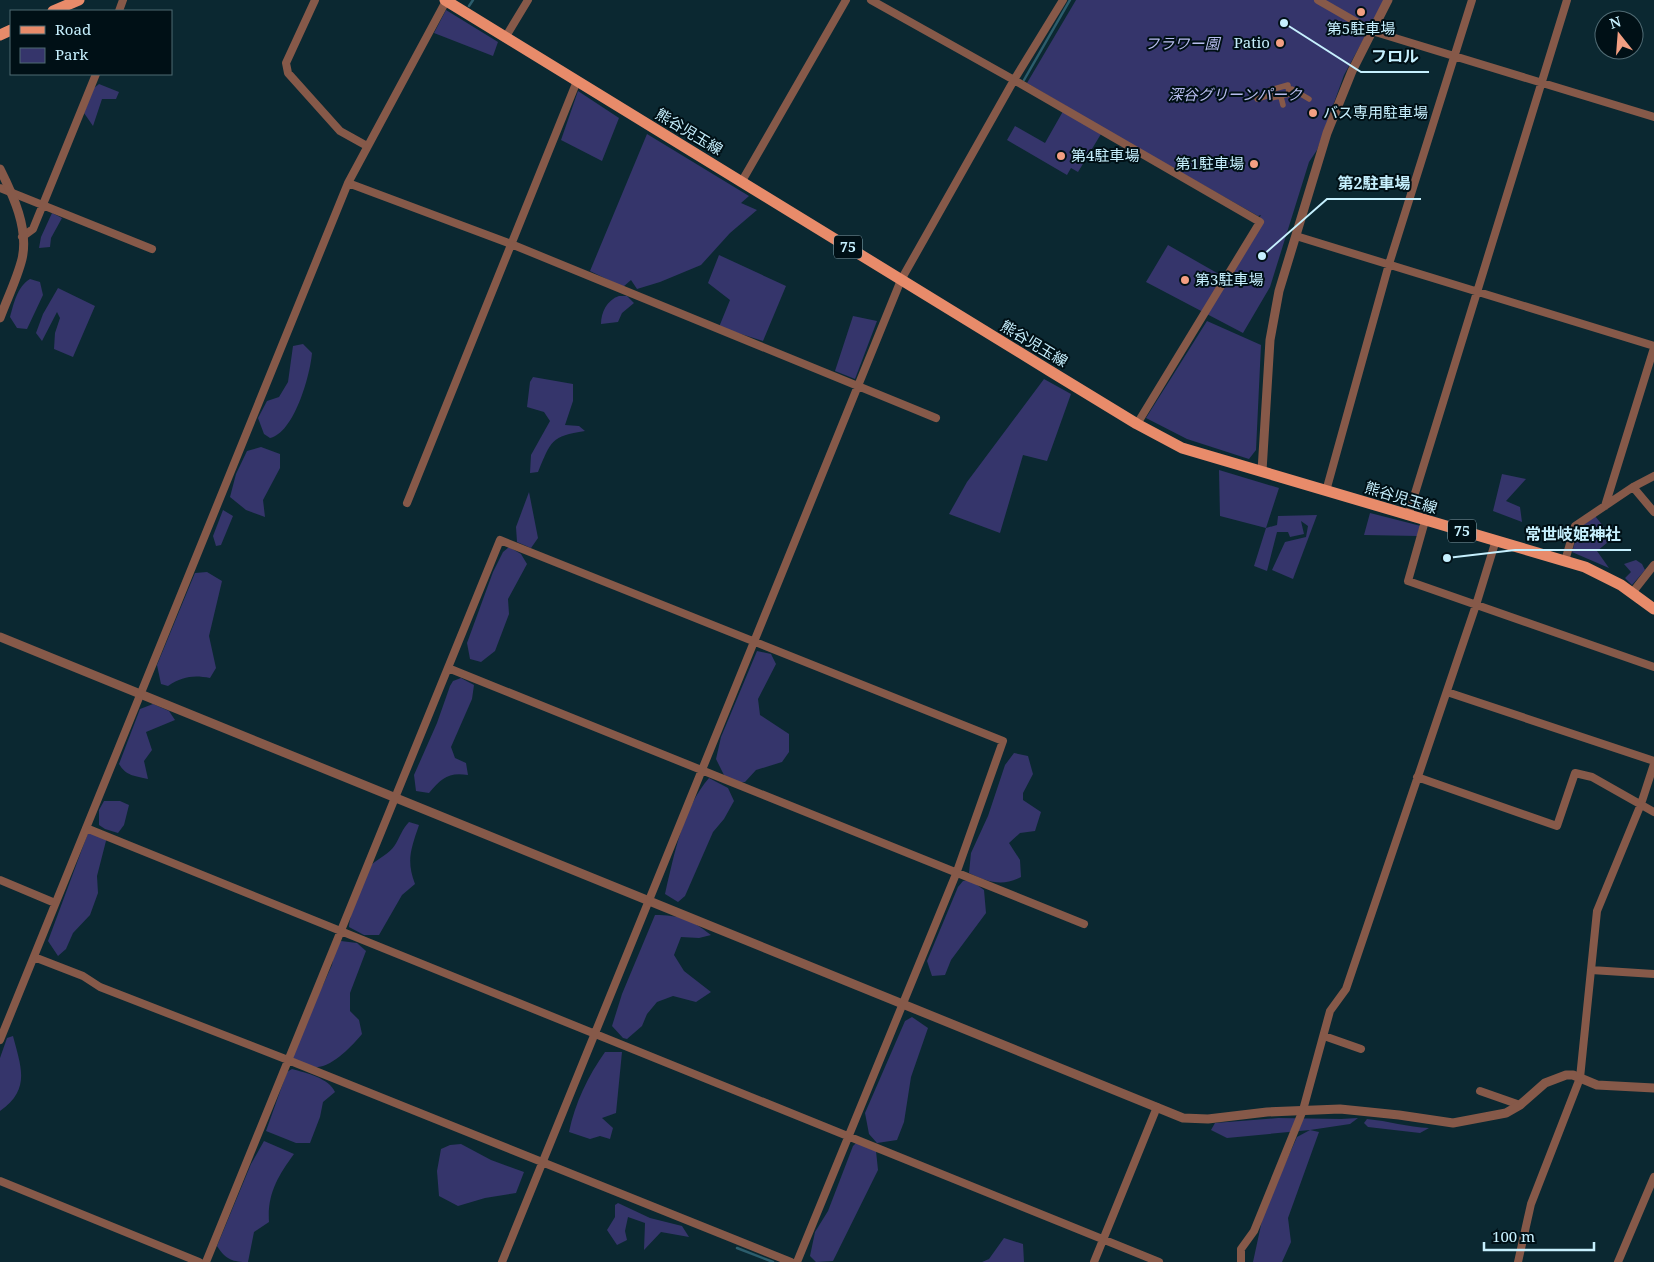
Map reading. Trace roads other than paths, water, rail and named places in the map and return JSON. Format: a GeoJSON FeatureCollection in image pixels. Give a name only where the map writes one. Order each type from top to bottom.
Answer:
{"type":"FeatureCollection","features":[{"type":"Feature","properties":{"kind":"main road"},"geometry":{"type":"LineString","coordinates":[[55,10],[79,0]]}},
{"type":"Feature","properties":{"kind":"main road","name":"熊谷児玉線"},"geometry":{"type":"LineString","coordinates":[[445,0],[1137,424],[1182,448],[1593,570],[1632,593],[1654,609]]}},
{"type":"Feature","properties":{"kind":"street"},"geometry":{"type":"LineString","coordinates":[[316,0],[286,63],[288,73],[340,131],[366,146]]}},
{"type":"Feature","properties":{"kind":"street"},"geometry":{"type":"LineString","coordinates":[[0,1040],[348,183],[445,0]]}},
{"type":"Feature","properties":{"kind":"street"},"geometry":{"type":"LineString","coordinates":[[505,38],[528,0]]}},
{"type":"Feature","properties":{"kind":"street"},"geometry":{"type":"LineString","coordinates":[[742,181],[846,0]]}},
{"type":"Feature","properties":{"kind":"street"},"geometry":{"type":"LineString","coordinates":[[871,0],[1260,222],[1137,424]]}},
{"type":"Feature","properties":{"kind":"street"},"geometry":{"type":"LineString","coordinates":[[502,1262],[650,902],[901,280],[1014,80],[1063,0]]}},
{"type":"Feature","properties":{"kind":"street"},"geometry":{"type":"LineString","coordinates":[[1318,0],[1372,31],[1654,117]]}},
{"type":"Feature","properties":{"kind":"street"},"geometry":{"type":"LineString","coordinates":[[1262,471],[1270,340],[1279,291],[1327,133],[1352,71],[1388,0]]}},
{"type":"Feature","properties":{"kind":"street"},"geometry":{"type":"LineString","coordinates":[[1326,491],[1389,264],[1456,57],[1472,0]]}},
{"type":"Feature","properties":{"kind":"street"},"geometry":{"type":"LineString","coordinates":[[1408,516],[1479,291],[1567,0]]}},
{"type":"Feature","properties":{"kind":"street"},"geometry":{"type":"LineString","coordinates":[[22,237],[33,229],[96,75]]}},
{"type":"Feature","properties":{"kind":"street"},"geometry":{"type":"LineString","coordinates":[[407,503],[577,81]]}},
{"type":"Feature","properties":{"kind":"street"},"geometry":{"type":"LineString","coordinates":[[1270,95],[1270,90],[1288,85],[1290,90]]}},
{"type":"Feature","properties":{"kind":"street"},"geometry":{"type":"LineString","coordinates":[[1290,90],[1292,89],[1309,99]]}},
{"type":"Feature","properties":{"kind":"street"},"geometry":{"type":"LineString","coordinates":[[1270,95],[1273,99],[1289,94],[1290,90]]}},
{"type":"Feature","properties":{"kind":"street"},"geometry":{"type":"LineString","coordinates":[[1257,99],[1270,95]]}},
{"type":"Feature","properties":{"kind":"street"},"geometry":{"type":"LineString","coordinates":[[1281,97],[1283,105]]}},
{"type":"Feature","properties":{"kind":"street"},"geometry":{"type":"LineString","coordinates":[[0,169],[21,218],[22,237],[22,258],[0,318]]}},
{"type":"Feature","properties":{"kind":"street"},"geometry":{"type":"LineString","coordinates":[[348,183],[511,244],[936,418]]}},
{"type":"Feature","properties":{"kind":"street"},"geometry":{"type":"LineString","coordinates":[[0,188],[152,250]]}},
{"type":"Feature","properties":{"kind":"street"},"geometry":{"type":"LineString","coordinates":[[1296,236],[1479,291],[1654,347],[1605,506]]}},
{"type":"Feature","properties":{"kind":"street"},"geometry":{"type":"LineString","coordinates":[[1565,561],[1576,526],[1632,487],[1654,476]]}},
{"type":"Feature","properties":{"kind":"street"},"geometry":{"type":"LineString","coordinates":[[1632,487],[1654,512]]}},
{"type":"Feature","properties":{"kind":"street"},"geometry":{"type":"LineString","coordinates":[[1425,521],[1408,581],[1654,666]]}},
{"type":"Feature","properties":{"kind":"street"},"geometry":{"type":"LineString","coordinates":[[206,1262],[500,540],[1003,741],[956,874],[904,1005],[797,1262]]}},
{"type":"Feature","properties":{"kind":"street"},"geometry":{"type":"LineString","coordinates":[[1241,1262],[1241,1249],[1254,1231],[1303,1110],[1330,1011],[1346,989],[1447,692],[1496,540]]}},
{"type":"Feature","properties":{"kind":"street"},"geometry":{"type":"LineString","coordinates":[[1632,593],[1654,565]]}},
{"type":"Feature","properties":{"kind":"street"},"geometry":{"type":"LineString","coordinates":[[0,636],[650,902],[1157,1108],[1191,1120],[1303,1110],[1361,1110],[1453,1123],[1506,1113],[1558,1077],[1573,1075],[1597,1085],[1654,1088]]}},
{"type":"Feature","properties":{"kind":"street"},"geometry":{"type":"LineString","coordinates":[[448,668],[1084,924]]}},
{"type":"Feature","properties":{"kind":"street"},"geometry":{"type":"LineString","coordinates":[[1447,692],[1654,763],[1641,804],[1597,911],[1580,1078],[1531,1204],[1518,1262]]}},
{"type":"Feature","properties":{"kind":"street"},"geometry":{"type":"LineString","coordinates":[[1417,778],[1557,826],[1576,773],[1592,778],[1654,812]]}},
{"type":"Feature","properties":{"kind":"street"},"geometry":{"type":"LineString","coordinates":[[86,828],[1159,1262]]}},
{"type":"Feature","properties":{"kind":"street"},"geometry":{"type":"LineString","coordinates":[[0,880],[56,903]]}},
{"type":"Feature","properties":{"kind":"street"},"geometry":{"type":"LineString","coordinates":[[34,957],[83,976],[100,987],[288,1060],[791,1262]]}},
{"type":"Feature","properties":{"kind":"street"},"geometry":{"type":"LineString","coordinates":[[1591,970],[1654,974]]}},
{"type":"Feature","properties":{"kind":"street"},"geometry":{"type":"LineString","coordinates":[[1324,1036],[1361,1049]]}},
{"type":"Feature","properties":{"kind":"street"},"geometry":{"type":"LineString","coordinates":[[1480,1091],[1520,1105]]}},
{"type":"Feature","properties":{"kind":"street"},"geometry":{"type":"LineString","coordinates":[[1094,1262],[1157,1108]]}},
{"type":"Feature","properties":{"kind":"street"},"geometry":{"type":"LineString","coordinates":[[1618,1262],[1654,1177]]}},
{"type":"Feature","properties":{"kind":"street"},"geometry":{"type":"LineString","coordinates":[[0,1181],[199,1262]]}},
{"type":"Feature","properties":{"kind":"waterway"},"geometry":{"type":"LineString","coordinates":[[469,6],[473,0]]}},
{"type":"Feature","properties":{"kind":"waterway"},"geometry":{"type":"LineString","coordinates":[[1024,80],[1070,0]]}},
{"type":"Feature","properties":{"kind":"waterway"},"geometry":{"type":"LineString","coordinates":[[737,1248],[773,1262]]}},
{"type":"Feature","properties":{"kind":"place","name":"第5駐車場"},"geometry":{"type":"Point","coordinates":[1361,12]}},
{"type":"Feature","properties":{"kind":"place","name":"フロル"},"geometry":{"type":"Point","coordinates":[1284,23]}},
{"type":"Feature","properties":{"kind":"place","name":"Patio"},"geometry":{"type":"Point","coordinates":[1280,43]}},
{"type":"Feature","properties":{"kind":"place","name":"バス専用駐車場"},"geometry":{"type":"Point","coordinates":[1313,113]}},
{"type":"Feature","properties":{"kind":"place","name":"第4駐車場"},"geometry":{"type":"Point","coordinates":[1061,156]}},
{"type":"Feature","properties":{"kind":"place","name":"第1駐車場"},"geometry":{"type":"Point","coordinates":[1254,164]}},
{"type":"Feature","properties":{"kind":"place","name":"第2駐車場"},"geometry":{"type":"Point","coordinates":[1262,256]}},
{"type":"Feature","properties":{"kind":"place","name":"第3駐車場"},"geometry":{"type":"Point","coordinates":[1185,280]}},
{"type":"Feature","properties":{"kind":"place","name":"常世岐姫神社"},"geometry":{"type":"Point","coordinates":[1447,558]}},
{"type":"Feature","properties":{"kind":"park label","name":"フラワー園"},"geometry":{"type":"Point","coordinates":[1182,44]}},
{"type":"Feature","properties":{"kind":"park label","name":"深谷グリーンパーク"},"geometry":{"type":"Point","coordinates":[1235,95]}}]}
